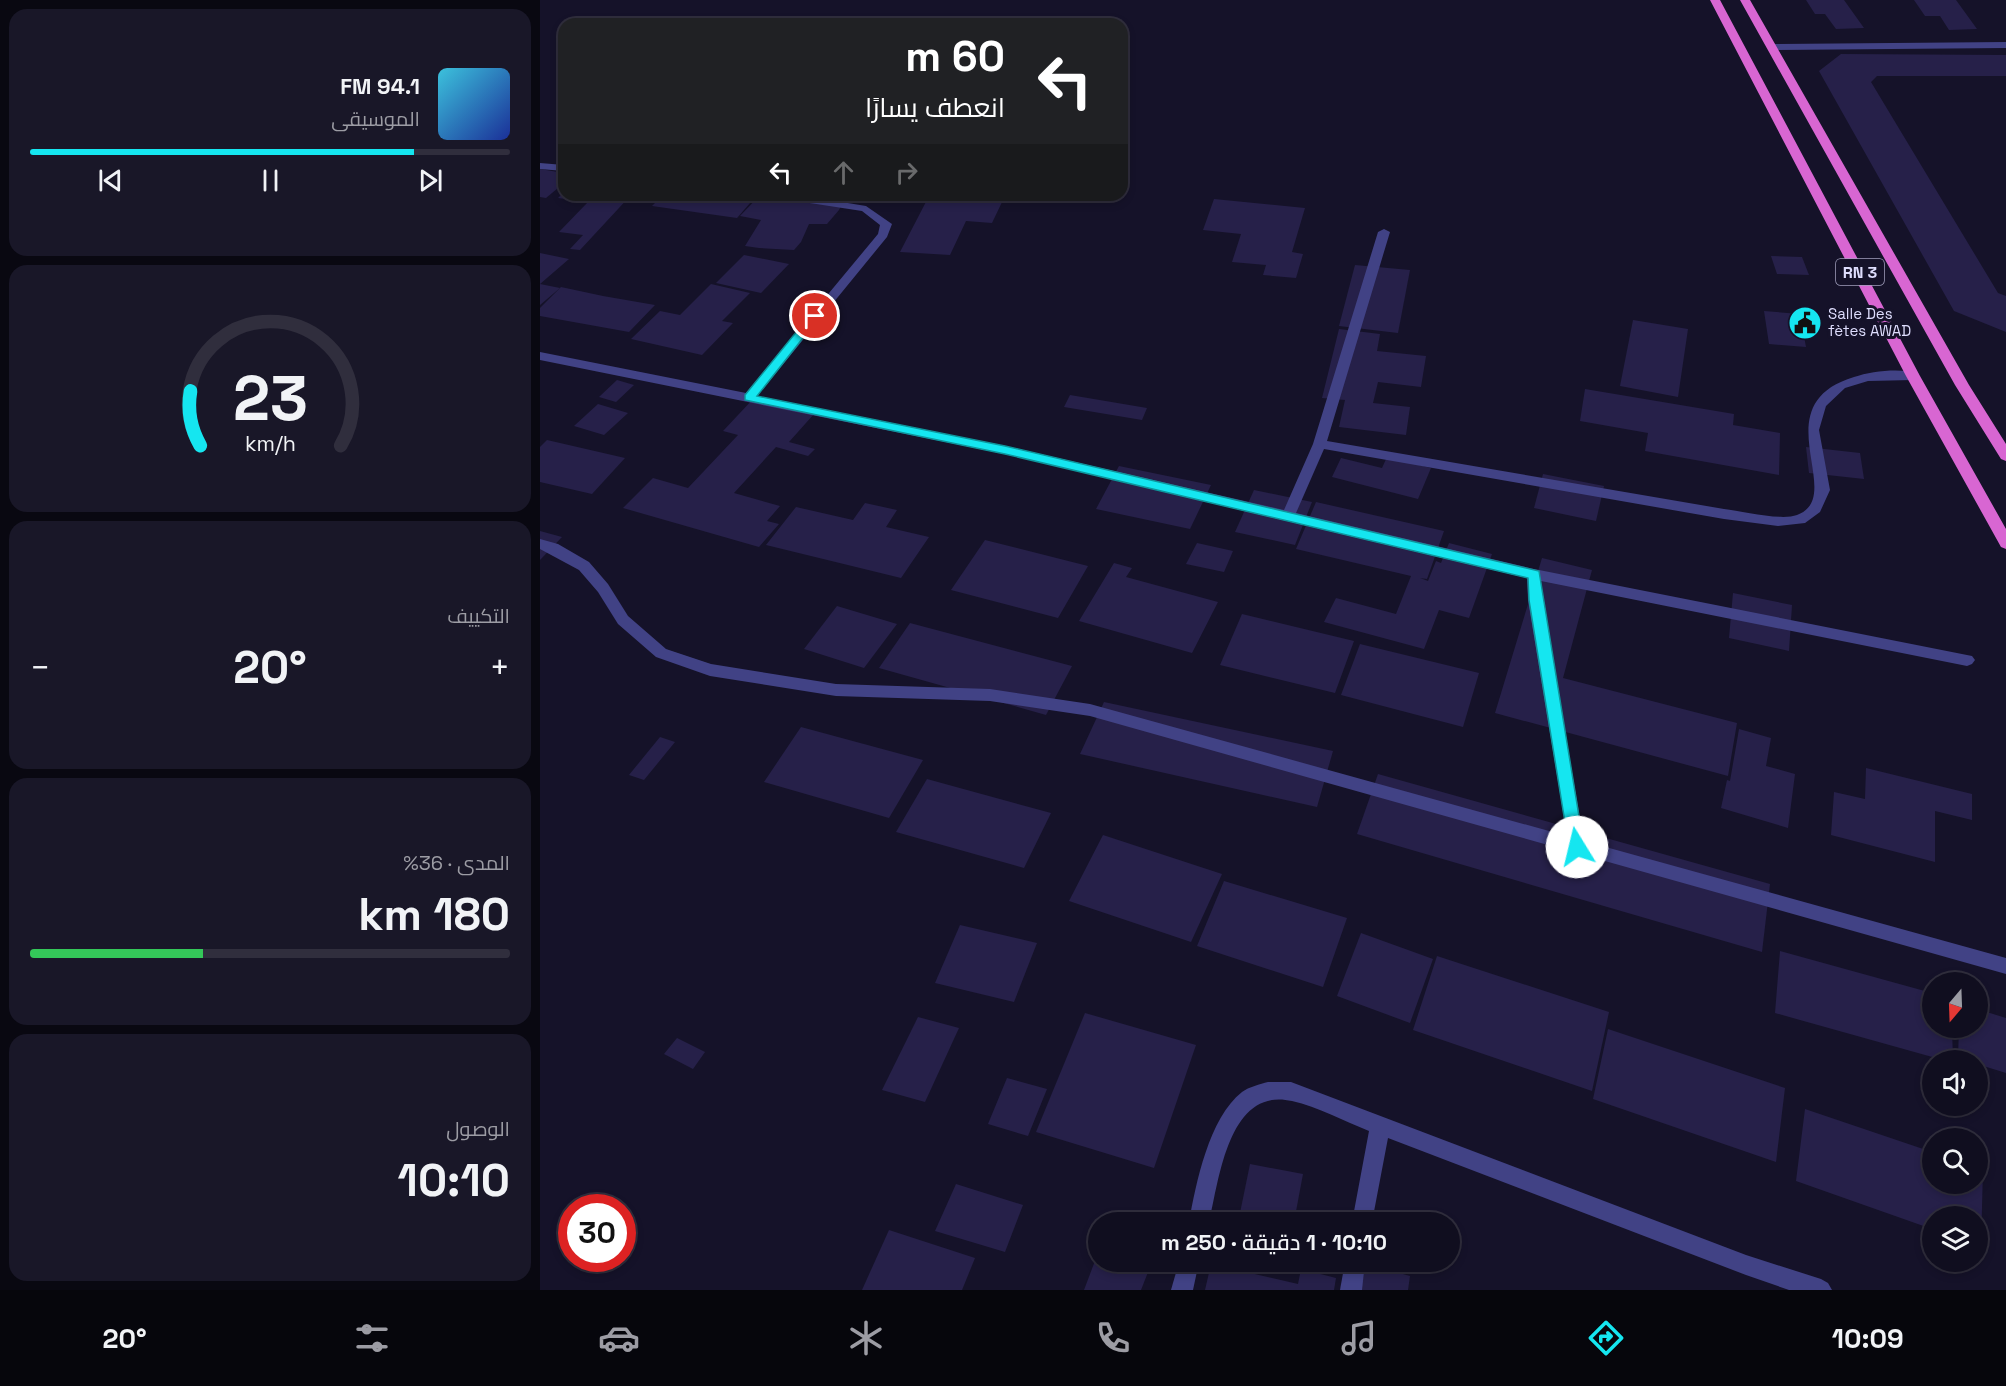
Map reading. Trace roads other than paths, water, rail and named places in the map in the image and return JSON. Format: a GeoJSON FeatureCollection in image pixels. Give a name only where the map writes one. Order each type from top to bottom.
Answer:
{"type":"FeatureCollection","features":[{"type":"Feature","properties":{"kind":"highway","name":"RN 3"},"geometry":{"type":"LineString","coordinates":[[1716,0],[1913,376],[2006,543]]}},
{"type":"Feature","properties":{"kind":"highway","name":"RN 3"},"geometry":{"type":"LineString","coordinates":[[1745,0],[1962,385],[2006,456]]}},
{"type":"Feature","properties":{"kind":"street"},"geometry":{"type":"LineString","coordinates":[[1773,47],[2006,45]]}},
{"type":"Feature","properties":{"kind":"street"},"geometry":{"type":"LineString","coordinates":[[540,166],[558,168]]}},
{"type":"Feature","properties":{"kind":"street"},"geometry":{"type":"LineString","coordinates":[[750,398],[774,365],[883,236],[886,224],[866,209],[818,201]]}},
{"type":"Feature","properties":{"kind":"street"},"geometry":{"type":"LineString","coordinates":[[1288,516],[1320,444],[1384,232]]}},
{"type":"Feature","properties":{"kind":"street"},"geometry":{"type":"LineString","coordinates":[[540,356],[1005,450],[1534,574],[1967,660]]}},
{"type":"Feature","properties":{"kind":"street"},"geometry":{"type":"LineString","coordinates":[[1320,444],[1390,458],[1724,514],[1778,521],[1800,520],[1815,508],[1823,490],[1813,430],[1820,404],[1841,385],[1867,377],[1913,376]]}},
{"type":"Feature","properties":{"kind":"street"},"geometry":{"type":"LineString","coordinates":[[540,544],[553,548],[584,566],[603,588],[623,620],[661,653],[710,670],[836,690],[990,695],[1090,710],[2006,966]]}},
{"type":"Feature","properties":{"kind":"street"},"geometry":{"type":"LineString","coordinates":[[1534,574],[1535,600],[1577,847]]}},
{"type":"Feature","properties":{"kind":"street"},"geometry":{"type":"LineString","coordinates":[[1202,1212],[1220,1141],[1231,1116],[1249,1099],[1267,1091],[1291,1091],[1746,1265],[1821,1290]]}},
{"type":"Feature","properties":{"kind":"street"},"geometry":{"type":"LineString","coordinates":[[1364,1212],[1380,1126]]}},
{"type":"Feature","properties":{"kind":"street"},"geometry":{"type":"LineString","coordinates":[[1182,1290],[1186,1272]]}},
{"type":"Feature","properties":{"kind":"street"},"geometry":{"type":"LineString","coordinates":[[1351,1290],[1354,1272]]}},
{"type":"Feature","properties":{"kind":"place","name":"Salle Des fètes AWAD"},"geometry":{"type":"Point","coordinates":[1805,323]}}]}
